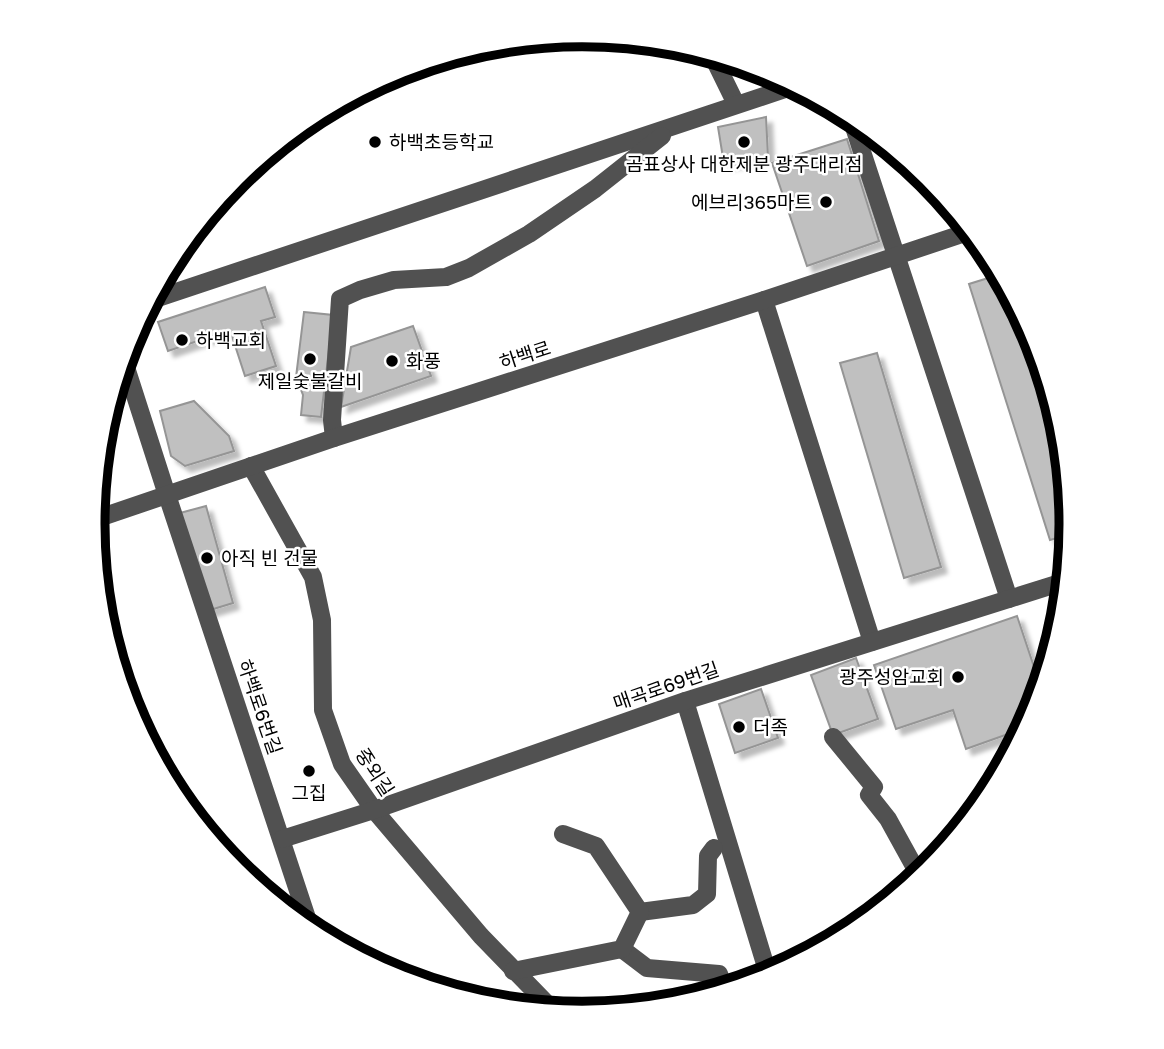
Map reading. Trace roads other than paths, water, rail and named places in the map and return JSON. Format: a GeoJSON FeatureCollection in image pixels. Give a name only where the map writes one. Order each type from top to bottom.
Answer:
{"type":"FeatureCollection","features":[{"type":"Feature","properties":{"kind":"street"},"geometry":{"type":"LineString","coordinates":[[718,68],[736,104]]}},
{"type":"Feature","properties":{"kind":"street"},"geometry":{"type":"LineString","coordinates":[[163,296],[780,90]]}},
{"type":"Feature","properties":{"kind":"street"},"geometry":{"type":"LineString","coordinates":[[334,438],[332,420],[340,299],[360,290],[394,281],[446,277],[469,268],[529,234],[584,197],[675,125]]}},
{"type":"Feature","properties":{"kind":"street"},"geometry":{"type":"LineString","coordinates":[[857,135],[1009,599]]}},
{"type":"Feature","properties":{"kind":"street","name":"하백로"},"geometry":{"type":"LineString","coordinates":[[105,516],[334,438],[961,234]]}},
{"type":"Feature","properties":{"kind":"street"},"geometry":{"type":"LineString","coordinates":[[764,300],[872,642]]}},
{"type":"Feature","properties":{"kind":"street","name":"하백로6번길"},"geometry":{"type":"LineString","coordinates":[[129,376],[306,913]]}},
{"type":"Feature","properties":{"kind":"street","name":"중외길"},"geometry":{"type":"LineString","coordinates":[[251,466],[313,578],[321,620],[323,710],[342,764],[374,810],[481,936],[543,1000]]}},
{"type":"Feature","properties":{"kind":"street","name":"매곡로69번길"},"geometry":{"type":"LineString","coordinates":[[282,839],[374,810],[685,701],[1055,584]]}},
{"type":"Feature","properties":{"kind":"street"},"geometry":{"type":"LineString","coordinates":[[685,701],[765,965]]}},
{"type":"Feature","properties":{"kind":"street"},"geometry":{"type":"LineString","coordinates":[[833,737],[874,787],[869,795],[888,819],[914,867]]}},
{"type":"Feature","properties":{"kind":"street"},"geometry":{"type":"LineString","coordinates":[[564,834],[596,846],[640,912]]}},
{"type":"Feature","properties":{"kind":"street"},"geometry":{"type":"LineString","coordinates":[[640,912],[693,905],[708,894],[708,856],[714,848]]}},
{"type":"Feature","properties":{"kind":"street"},"geometry":{"type":"LineString","coordinates":[[622,949],[640,912]]}},
{"type":"Feature","properties":{"kind":"street"},"geometry":{"type":"LineString","coordinates":[[513,971],[622,949],[647,968],[719,974],[721,980]]}},
{"type":"Feature","properties":{"kind":"place","name":"하백초등학교"},"geometry":{"type":"Point","coordinates":[375,142]}},
{"type":"Feature","properties":{"kind":"place","name":"곰표상사 대한제분 광주대리점"},"geometry":{"type":"Point","coordinates":[744,142]}},
{"type":"Feature","properties":{"kind":"place","name":"에브리365마트"},"geometry":{"type":"Point","coordinates":[826,202]}},
{"type":"Feature","properties":{"kind":"place","name":"하백교회"},"geometry":{"type":"Point","coordinates":[182,340]}},
{"type":"Feature","properties":{"kind":"place","name":"제일숯불갈비"},"geometry":{"type":"Point","coordinates":[310,359]}},
{"type":"Feature","properties":{"kind":"place","name":"화풍"},"geometry":{"type":"Point","coordinates":[392,361]}},
{"type":"Feature","properties":{"kind":"place","name":"아직 빈 건물"},"geometry":{"type":"Point","coordinates":[207,558]}},
{"type":"Feature","properties":{"kind":"place","name":"광주성암교회"},"geometry":{"type":"Point","coordinates":[958,677]}},
{"type":"Feature","properties":{"kind":"place","name":"더족"},"geometry":{"type":"Point","coordinates":[739,727]}},
{"type":"Feature","properties":{"kind":"place","name":"그집"},"geometry":{"type":"Point","coordinates":[309,771]}}]}
